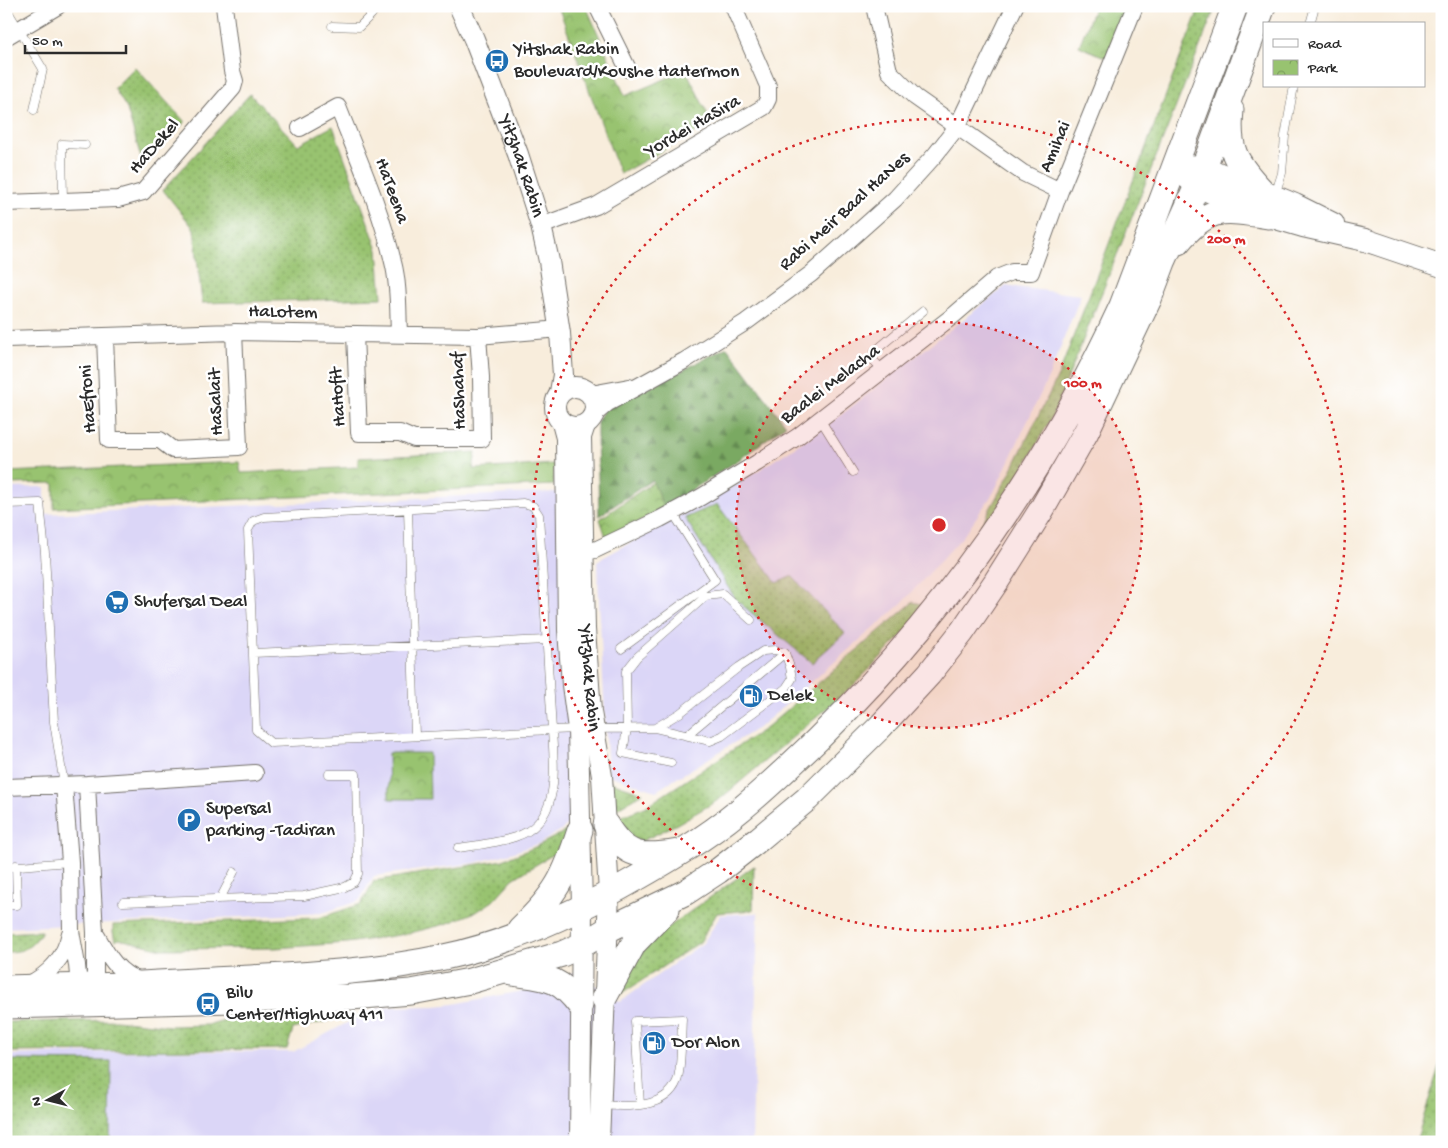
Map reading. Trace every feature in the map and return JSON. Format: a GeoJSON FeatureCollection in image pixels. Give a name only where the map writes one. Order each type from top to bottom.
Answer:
{"type":"FeatureCollection","features":[{"type":"Feature","properties":{"kind":"main road"},"geometry":{"type":"LineString","coordinates":[[6,1006],[150,983],[284,977],[375,968],[444,957],[542,926],[582,907],[680,852],[740,811],[830,727],[883,672],[929,618],[987,543],[1037,466],[1077,397],[1122,306],[1235,6]]}},
{"type":"Feature","properties":{"kind":"main road"},"geometry":{"type":"LineString","coordinates":[[14,987],[88,992],[351,997],[434,988],[470,981],[562,954],[582,945],[607,930],[686,892],[759,840],[807,799],[906,700],[929,674],[962,632],[1042,508],[1086,432],[1149,299],[1200,176],[1263,6]]}},
{"type":"Feature","properties":{"kind":"main road"},"geometry":{"type":"LineString","coordinates":[[1232,92],[1229,128],[1231,147],[1244,172],[1268,201],[1303,226],[1365,240],[1442,266]]}},
{"type":"Feature","properties":{"kind":"main road"},"geometry":{"type":"LineString","coordinates":[[1174,166],[1268,201]]}},
{"type":"Feature","properties":{"kind":"main road"},"geometry":{"type":"LineString","coordinates":[[1163,262],[1194,224],[1213,213],[1268,201]]}},
{"type":"Feature","properties":{"kind":"main road"},"geometry":{"type":"LineString","coordinates":[[606,825],[620,844],[631,852],[647,855],[680,852]]}},
{"type":"Feature","properties":{"kind":"main road"},"geometry":{"type":"LineString","coordinates":[[511,937],[550,898],[566,870],[580,830]]}},
{"type":"Feature","properties":{"kind":"main road"},"geometry":{"type":"LineString","coordinates":[[604,998],[634,943],[655,920],[686,892]]}},
{"type":"Feature","properties":{"kind":"main road"},"geometry":{"type":"LineString","coordinates":[[502,972],[552,979],[571,993],[580,1005]]}},
{"type":"Feature","properties":{"kind":"street"},"geometry":{"type":"LineString","coordinates":[[13,34],[58,6]]}},
{"type":"Feature","properties":{"kind":"street","name":"HaDekel"},"geometry":{"type":"LineString","coordinates":[[6,203],[118,199],[143,192],[233,88],[235,80],[232,71],[224,6]]}},
{"type":"Feature","properties":{"kind":"street","name":"Yitzhak Rabin"},"geometry":{"type":"LineString","coordinates":[[459,6],[474,39],[518,154],[541,226],[549,261],[560,331],[575,375],[576,391]]}},
{"type":"Feature","properties":{"kind":"street"},"geometry":{"type":"LineString","coordinates":[[597,6],[628,69]]}},
{"type":"Feature","properties":{"kind":"street","name":"Yordei HaSira"},"geometry":{"type":"LineString","coordinates":[[541,226],[596,206],[764,107],[768,99],[768,86],[733,6]]}},
{"type":"Feature","properties":{"kind":"street","name":"Amihai"},"geometry":{"type":"LineString","coordinates":[[874,6],[889,71],[915,98],[1023,173],[1060,191],[1135,6]]}},
{"type":"Feature","properties":{"kind":"street","name":"Rabi Meir Baal HaNes"},"geometry":{"type":"LineString","coordinates":[[590,419],[608,403],[684,361],[746,322],[811,274],[895,199],[935,155],[957,127],[1015,6]]}},
{"type":"Feature","properties":{"kind":"street","name":"HaTeena"},"geometry":{"type":"LineString","coordinates":[[300,128],[338,107],[392,254],[397,292],[399,334]]}},
{"type":"Feature","properties":{"kind":"street","name":"Baalei Melacha"},"geometry":{"type":"LineString","coordinates":[[576,553],[608,544],[672,513],[757,463],[797,437],[954,315],[997,278],[1012,272],[1031,272],[1060,191]]}},
{"type":"Feature","properties":{"kind":"street","name":"HaLotem"},"geometry":{"type":"LineString","coordinates":[[6,339],[234,332],[478,336],[560,331]]}},
{"type":"Feature","properties":{"kind":"street","name":"HaSalait"},"geometry":{"type":"LineString","coordinates":[[160,440],[173,450],[239,447],[234,332]]}},
{"type":"Feature","properties":{"kind":"street","name":"HaHofit"},"geometry":{"type":"LineString","coordinates":[[355,334],[359,433],[400,433],[414,439]]}},
{"type":"Feature","properties":{"kind":"street","name":"HaShahaf"},"geometry":{"type":"LineString","coordinates":[[414,439],[482,439],[478,336]]}},
{"type":"Feature","properties":{"kind":"street","name":"HaEfroni"},"geometry":{"type":"LineString","coordinates":[[105,337],[109,440],[160,440]]}},
{"type":"Feature","properties":{"kind":"street","name":"Rabi Meir Baal HaNes"},"geometry":{"type":"LineString","coordinates":[[576,391],[636,386]]}},
{"type":"Feature","properties":{"kind":"street"},"geometry":{"type":"LineString","coordinates":[[576,391],[594,400],[590,419],[572,427],[562,423],[556,415],[554,403],[576,391]]}},
{"type":"Feature","properties":{"kind":"street","name":"Yitzhak Rabin"},"geometry":{"type":"LineString","coordinates":[[590,419],[581,437],[576,553],[568,630],[572,685],[586,729],[599,752],[606,825],[609,893],[599,1142]]}},
{"type":"Feature","properties":{"kind":"street","name":"Yitzhak Rabin"},"geometry":{"type":"LineString","coordinates":[[562,423],[566,438],[576,553]]}},
{"type":"Feature","properties":{"kind":"street","name":"Yitzhak Rabin"},"geometry":{"type":"LineString","coordinates":[[580,1142],[582,907],[580,830],[586,729]]}},
{"type":"Feature","properties":{"kind":"street"},"geometry":{"type":"LineString","coordinates":[[6,788],[255,773]]}},
{"type":"Feature","properties":{"kind":"street"},"geometry":{"type":"LineString","coordinates":[[87,784],[96,933],[88,992]]}},
{"type":"Feature","properties":{"kind":"street"},"geometry":{"type":"LineString","coordinates":[[14,987],[35,981],[55,965],[66,949],[70,931],[70,862],[64,785]]}},
{"type":"Feature","properties":{"kind":"street"},"geometry":{"type":"LineString","coordinates":[[70,931],[78,965],[88,992]]}},
{"type":"Feature","properties":{"kind":"street"},"geometry":{"type":"LineString","coordinates":[[96,933],[109,957],[119,969],[128,976],[150,983]]}},
{"type":"Feature","properties":{"kind":"lane"},"geometry":{"type":"LineString","coordinates":[[332,26],[359,27],[372,14],[367,6]]}},
{"type":"Feature","properties":{"kind":"lane"},"geometry":{"type":"LineString","coordinates":[[1311,22],[1315,6]]}},
{"type":"Feature","properties":{"kind":"lane"},"geometry":{"type":"LineString","coordinates":[[6,8],[13,34],[43,69],[34,110]]}},
{"type":"Feature","properties":{"kind":"lane"},"geometry":{"type":"LineString","coordinates":[[1268,201],[1282,172],[1285,136],[1294,88]]}},
{"type":"Feature","properties":{"kind":"lane"},"geometry":{"type":"LineString","coordinates":[[63,201],[62,144],[85,145]]}},
{"type":"Feature","properties":{"kind":"lane"},"geometry":{"type":"LineString","coordinates":[[883,370],[872,360],[876,351],[923,310]]}},
{"type":"Feature","properties":{"kind":"lane"},"geometry":{"type":"LineString","coordinates":[[820,419],[853,472]]}},
{"type":"Feature","properties":{"kind":"lane"},"geometry":{"type":"LineString","coordinates":[[6,504],[40,503],[45,553],[54,722],[64,785]]}},
{"type":"Feature","properties":{"kind":"lane"},"geometry":{"type":"LineString","coordinates":[[458,848],[516,837],[533,829],[545,814],[554,786],[552,730],[539,516],[533,506],[523,503],[408,509],[264,517],[253,521],[248,530],[256,730],[271,742],[552,730],[628,728],[655,728],[710,741],[722,736],[786,688],[792,678],[786,653]]}},
{"type":"Feature","properties":{"kind":"lane"},"geometry":{"type":"LineString","coordinates":[[408,509],[415,736]]}},
{"type":"Feature","properties":{"kind":"lane"},"geometry":{"type":"LineString","coordinates":[[621,649],[715,580],[672,513]]}},
{"type":"Feature","properties":{"kind":"lane"},"geometry":{"type":"LineString","coordinates":[[671,763],[623,753],[628,728],[626,671],[637,657],[706,596],[724,594],[752,620]]}},
{"type":"Feature","properties":{"kind":"lane"},"geometry":{"type":"LineString","coordinates":[[253,653],[546,640]]}},
{"type":"Feature","properties":{"kind":"lane"},"geometry":{"type":"LineString","coordinates":[[655,728],[680,713],[738,666],[762,651],[775,650],[786,653]]}},
{"type":"Feature","properties":{"kind":"lane"},"geometry":{"type":"LineString","coordinates":[[687,735],[786,653]]}},
{"type":"Feature","properties":{"kind":"lane"},"geometry":{"type":"LineString","coordinates":[[123,902],[304,896],[345,887],[354,882],[358,874],[356,774],[329,774]]}},
{"type":"Feature","properties":{"kind":"lane"},"geometry":{"type":"LineString","coordinates":[[6,866],[70,862]]}},
{"type":"Feature","properties":{"kind":"lane"},"geometry":{"type":"LineString","coordinates":[[6,905],[17,905],[16,865]]}},
{"type":"Feature","properties":{"kind":"lane"},"geometry":{"type":"LineString","coordinates":[[220,899],[234,872]]}},
{"type":"Feature","properties":{"kind":"lane"},"geometry":{"type":"LineString","coordinates":[[600,1105],[631,1107],[671,1094],[678,1079],[682,1019],[635,1021],[640,1104]]}},
{"type":"Feature","properties":{"kind":"shaded area"},"geometry":{"type":"Polygon","coordinates":[[[1006,286],[1081,295],[1049,376],[994,492],[964,535],[901,604],[761,726],[656,791],[608,775],[597,561],[736,485],[827,426],[1006,286]]]}},
{"type":"Feature","properties":{"kind":"shaded area"},"geometry":{"type":"Polygon","coordinates":[[[45,487],[45,514],[558,492],[576,813],[563,829],[540,843],[511,853],[474,863],[374,876],[359,901],[322,913],[6,928],[6,488],[45,487]]]}},
{"type":"Feature","properties":{"kind":"shaded area"},"geometry":{"type":"Polygon","coordinates":[[[758,913],[752,1142],[6,1142],[6,1055],[148,1051],[293,1052],[356,1018],[382,1007],[454,1004],[522,991],[575,972],[620,1002],[703,943],[721,915],[758,913]]]}},
{"type":"Feature","properties":{"kind":"green space"},"geometry":{"type":"Polygon","coordinates":[[[558,6],[586,6],[625,96],[686,70],[712,123],[620,174],[558,6]]]}},
{"type":"Feature","properties":{"kind":"green space"},"geometry":{"type":"Polygon","coordinates":[[[1095,6],[1127,6],[1107,58],[1079,46],[1095,6]]]}},
{"type":"Feature","properties":{"kind":"green space"},"geometry":{"type":"Polygon","coordinates":[[[1200,6],[1216,6],[1054,413],[985,539],[981,525],[1010,473],[1059,374],[1200,6]]]}},
{"type":"Feature","properties":{"kind":"green space"},"geometry":{"type":"Polygon","coordinates":[[[135,67],[185,122],[143,165],[127,109],[114,88],[135,67]]]}},
{"type":"Feature","properties":{"kind":"green space"},"geometry":{"type":"Polygon","coordinates":[[[250,94],[298,145],[333,126],[378,250],[382,298],[202,303],[194,229],[163,190],[250,94]]]}},
{"type":"Feature","properties":{"kind":"green space"},"geometry":{"type":"Polygon","coordinates":[[[727,347],[786,425],[740,459],[664,508],[652,480],[599,516],[597,422],[604,409],[727,347]]]}},
{"type":"Feature","properties":{"kind":"green space"},"geometry":{"type":"Polygon","coordinates":[[[476,452],[473,469],[554,464],[554,485],[54,508],[54,483],[6,484],[6,472],[239,462],[241,473],[358,467],[358,458],[476,452]]]}},
{"type":"Feature","properties":{"kind":"green space"},"geometry":{"type":"Polygon","coordinates":[[[653,482],[664,508],[607,540],[600,519],[653,482]]]}},
{"type":"Feature","properties":{"kind":"green space"},"geometry":{"type":"Polygon","coordinates":[[[717,504],[777,583],[792,576],[845,633],[812,663],[736,600],[685,518],[717,504]]]}},
{"type":"Feature","properties":{"kind":"green space"},"geometry":{"type":"Polygon","coordinates":[[[913,602],[931,606],[851,688],[720,799],[677,824],[634,845],[614,819],[645,807],[766,728],[913,602]]]}},
{"type":"Feature","properties":{"kind":"green space"},"geometry":{"type":"Polygon","coordinates":[[[388,753],[429,753],[430,799],[389,799],[388,753]]]}},
{"type":"Feature","properties":{"kind":"green space"},"geometry":{"type":"Polygon","coordinates":[[[608,781],[643,793],[611,812],[608,781]]]}},
{"type":"Feature","properties":{"kind":"green space"},"geometry":{"type":"Polygon","coordinates":[[[570,829],[573,842],[513,879],[493,901],[478,911],[446,924],[406,934],[347,943],[275,948],[162,949],[119,939],[115,941],[113,925],[319,918],[361,904],[374,881],[503,860],[533,848],[570,829]]]}},
{"type":"Feature","properties":{"kind":"green space"},"geometry":{"type":"Polygon","coordinates":[[[754,866],[753,910],[717,913],[700,942],[620,995],[639,954],[656,936],[754,866]]]}},
{"type":"Feature","properties":{"kind":"green space"},"geometry":{"type":"Polygon","coordinates":[[[42,931],[27,948],[6,952],[6,933],[42,931]]]}},
{"type":"Feature","properties":{"kind":"green space"},"geometry":{"type":"Polygon","coordinates":[[[252,1012],[355,1015],[293,1029],[287,1049],[6,1052],[6,1022],[116,1020],[170,1026],[207,1025],[252,1012]]]}},
{"type":"Feature","properties":{"kind":"green space"},"geometry":{"type":"Polygon","coordinates":[[[1442,1053],[1442,1142],[1416,1142],[1440,1063],[1442,1053]]]}},
{"type":"Feature","properties":{"kind":"green space"},"geometry":{"type":"Polygon","coordinates":[[[6,1060],[111,1061],[110,1142],[6,1142],[6,1060]]]}},
{"type":"Feature","properties":{"kind":"place","name":"Yitshak Rabin Boulevard/Kovshe HaHermon"},"geometry":{"type":"Point","coordinates":[497,61]}},
{"type":"Feature","properties":{"kind":"place","name":"Shufersal Deal"},"geometry":{"type":"Point","coordinates":[117,602]}},
{"type":"Feature","properties":{"kind":"place","name":"Delek"},"geometry":{"type":"Point","coordinates":[751,696]}},
{"type":"Feature","properties":{"kind":"place","name":"Supersal parking -Tadiran"},"geometry":{"type":"Point","coordinates":[189,820]}},
{"type":"Feature","properties":{"kind":"place","name":"Bilu Center/Highway 411"},"geometry":{"type":"Point","coordinates":[208,1004]}},
{"type":"Feature","properties":{"kind":"place","name":"Dor Alon"},"geometry":{"type":"Point","coordinates":[654,1043]}}]}
